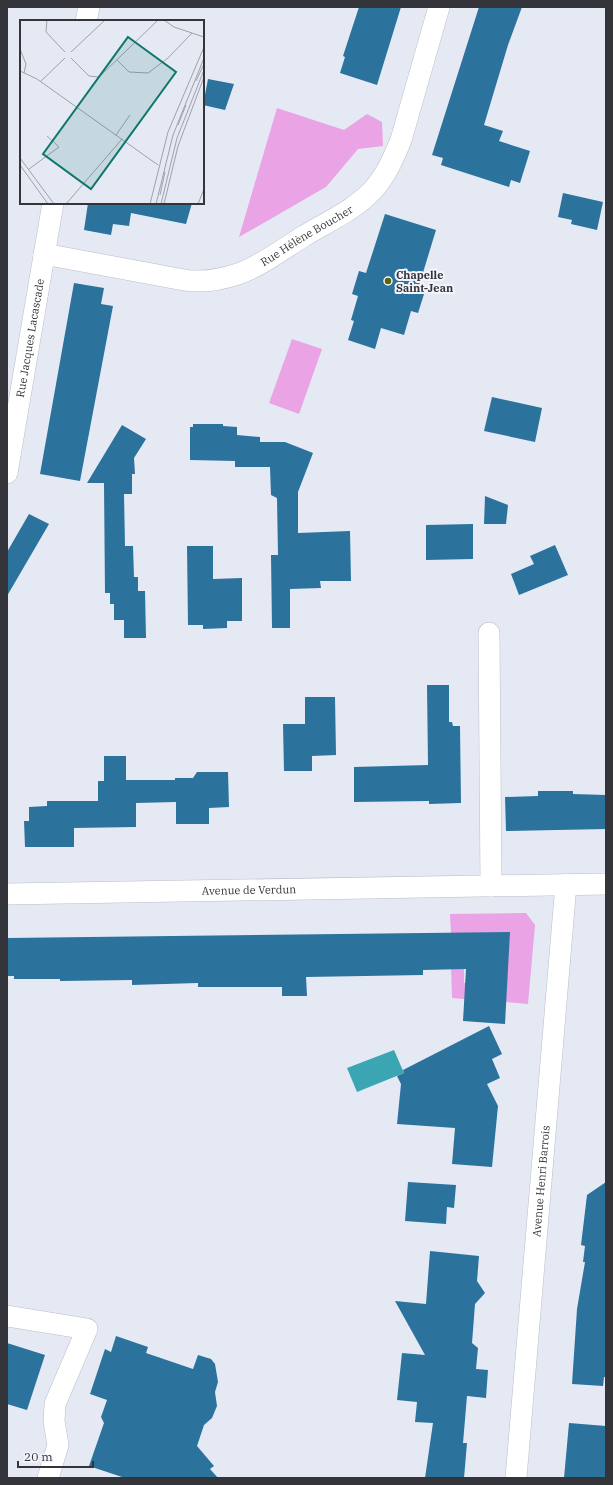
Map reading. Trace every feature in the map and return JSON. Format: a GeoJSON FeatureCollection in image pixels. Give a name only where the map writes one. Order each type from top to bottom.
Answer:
{"type":"FeatureCollection","features":[{"type":"Feature","properties":{"kind":"street"},"geometry":{"type":"LineString","coordinates":[[86,20],[89,7]]}},
{"type":"Feature","properties":{"kind":"street","name":"Rue Hélène Boucher"},"geometry":{"type":"LineString","coordinates":[[44,254],[184,280],[204,282],[216,280],[251,268],[349,209],[373,190],[384,176],[393,159],[401,140],[439,7]]}},
{"type":"Feature","properties":{"kind":"street","name":"Rue Jacques Lacascade"},"geometry":{"type":"LineString","coordinates":[[7,473],[53,204]]}},
{"type":"Feature","properties":{"kind":"street"},"geometry":{"type":"LineString","coordinates":[[489,633],[491,886]]}},
{"type":"Feature","properties":{"kind":"street","name":"Avenue Henri Barrois"},"geometry":{"type":"LineString","coordinates":[[516,1478],[566,884]]}},
{"type":"Feature","properties":{"kind":"street","name":"Avenue de Verdun"},"geometry":{"type":"LineString","coordinates":[[7,894],[606,884]]}},
{"type":"Feature","properties":{"kind":"street"},"geometry":{"type":"LineString","coordinates":[[7,1316],[87,1329],[55,1404],[54,1421],[58,1445],[48,1478]]}},
{"type":"Feature","properties":{"kind":"shaded area"},"geometry":{"type":"Polygon","coordinates":[[[277,108],[344,130],[367,114],[382,122],[383,146],[358,149],[326,187],[239,237],[277,108]]]}},
{"type":"Feature","properties":{"kind":"shaded area"},"geometry":{"type":"Polygon","coordinates":[[[292,339],[322,349],[299,414],[269,403],[292,339]]]}},
{"type":"Feature","properties":{"kind":"shaded area"},"geometry":{"type":"Polygon","coordinates":[[[526,913],[535,925],[528,1004],[506,1002],[451,933],[450,914],[526,913]]]}},
{"type":"Feature","properties":{"kind":"shaded area"},"geometry":{"type":"Polygon","coordinates":[[[464,964],[464,983],[475,983],[474,1000],[452,998],[451,965],[464,964]]]}},
{"type":"Feature","properties":{"kind":"water"},"geometry":{"type":"Polygon","coordinates":[[[394,1050],[404,1073],[357,1092],[347,1068],[394,1050]]]}},
{"type":"Feature","properties":{"kind":"building"},"geometry":{"type":"Polygon","coordinates":[[[359,7],[401,7],[377,85],[340,73],[345,57],[343,56],[359,7]]]}},
{"type":"Feature","properties":{"kind":"building"},"geometry":{"type":"Polygon","coordinates":[[[479,7],[522,7],[508,45],[484,125],[503,131],[499,141],[530,151],[520,183],[511,180],[509,187],[441,165],[443,158],[432,155],[479,7]]]}},
{"type":"Feature","properties":{"kind":"building"},"geometry":{"type":"Polygon","coordinates":[[[208,79],[234,84],[225,110],[204,105],[208,79]]]}},
{"type":"Feature","properties":{"kind":"building"},"geometry":{"type":"Polygon","coordinates":[[[563,193],[603,202],[597,230],[571,224],[572,220],[558,217],[563,193]]]}},
{"type":"Feature","properties":{"kind":"building"},"geometry":{"type":"Polygon","coordinates":[[[88,204],[192,204],[186,224],[131,213],[129,226],[113,224],[111,235],[84,230],[88,204]]]}},
{"type":"Feature","properties":{"kind":"building","name":"Chapelle Saint-Jean"},"geometry":{"type":"Polygon","coordinates":[[[385,214],[436,230],[418,289],[425,291],[418,313],[411,311],[404,335],[381,328],[375,349],[348,340],[354,321],[351,320],[358,296],[352,294],[359,271],[366,273],[385,214]]]}},
{"type":"Feature","properties":{"kind":"building"},"geometry":{"type":"Polygon","coordinates":[[[74,283],[104,288],[101,304],[113,306],[80,481],[40,474],[74,283]]]}},
{"type":"Feature","properties":{"kind":"building"},"geometry":{"type":"Polygon","coordinates":[[[492,397],[542,408],[535,442],[484,431],[492,397]]]}},
{"type":"Feature","properties":{"kind":"building"},"geometry":{"type":"Polygon","coordinates":[[[193,424],[223,424],[223,426],[237,427],[237,435],[260,437],[260,442],[285,442],[313,453],[298,492],[298,533],[350,531],[351,581],[320,581],[321,588],[290,589],[290,628],[272,628],[271,555],[278,555],[277,498],[271,495],[270,467],[235,467],[235,461],[190,460],[190,427],[193,427],[193,424]]]}},
{"type":"Feature","properties":{"kind":"building"},"geometry":{"type":"Polygon","coordinates":[[[122,425],[146,439],[134,458],[135,474],[132,474],[132,494],[124,494],[125,546],[133,546],[134,577],[138,577],[138,591],[145,591],[146,638],[124,638],[124,620],[114,620],[114,604],[110,604],[110,593],[105,593],[104,483],[87,483],[122,425]]]}},
{"type":"Feature","properties":{"kind":"building"},"geometry":{"type":"Polygon","coordinates":[[[485,496],[508,505],[506,524],[484,524],[485,496]]]}},
{"type":"Feature","properties":{"kind":"building"},"geometry":{"type":"Polygon","coordinates":[[[29,514],[49,524],[7,596],[7,552],[29,514]]]}},
{"type":"Feature","properties":{"kind":"building"},"geometry":{"type":"Polygon","coordinates":[[[473,524],[473,559],[426,560],[426,525],[473,524]]]}},
{"type":"Feature","properties":{"kind":"building"},"geometry":{"type":"Polygon","coordinates":[[[555,545],[568,575],[519,595],[511,574],[534,564],[530,556],[555,545]]]}},
{"type":"Feature","properties":{"kind":"building"},"geometry":{"type":"Polygon","coordinates":[[[187,546],[213,546],[213,579],[242,578],[242,621],[227,621],[227,628],[203,629],[203,625],[188,625],[187,546]]]}},
{"type":"Feature","properties":{"kind":"building"},"geometry":{"type":"Polygon","coordinates":[[[427,685],[449,685],[449,722],[452,722],[453,726],[460,726],[461,803],[429,804],[429,801],[354,802],[354,767],[428,765],[427,685]]]}},
{"type":"Feature","properties":{"kind":"building"},"geometry":{"type":"Polygon","coordinates":[[[305,697],[335,697],[336,755],[312,756],[312,771],[284,771],[283,724],[305,724],[305,697]]]}},
{"type":"Feature","properties":{"kind":"building"},"geometry":{"type":"Polygon","coordinates":[[[104,756],[126,756],[126,780],[175,780],[175,778],[193,778],[197,772],[228,772],[229,807],[209,808],[209,824],[176,824],[176,802],[136,803],[136,827],[74,828],[74,847],[25,847],[24,821],[29,821],[29,807],[47,806],[47,801],[98,801],[98,781],[104,781],[104,756]]]}},
{"type":"Feature","properties":{"kind":"building"},"geometry":{"type":"Polygon","coordinates":[[[538,791],[573,791],[573,794],[606,795],[606,829],[506,831],[505,797],[538,796],[538,791]]]}},
{"type":"Feature","properties":{"kind":"building"},"geometry":{"type":"Polygon","coordinates":[[[510,932],[505,1024],[463,1021],[466,969],[423,970],[423,975],[306,977],[307,996],[282,996],[282,987],[198,987],[198,983],[132,985],[132,980],[60,981],[60,979],[14,979],[14,976],[7,976],[7,938],[510,932]]]}},
{"type":"Feature","properties":{"kind":"building"},"geometry":{"type":"Polygon","coordinates":[[[489,1026],[502,1054],[492,1059],[500,1078],[487,1084],[498,1106],[492,1167],[452,1164],[455,1128],[397,1124],[401,1084],[397,1076],[404,1073],[403,1070],[489,1026]]]}},
{"type":"Feature","properties":{"kind":"building"},"geometry":{"type":"Polygon","coordinates":[[[408,1182],[456,1185],[454,1208],[447,1207],[446,1224],[405,1221],[408,1182]]]}},
{"type":"Feature","properties":{"kind":"building"},"geometry":{"type":"Polygon","coordinates":[[[606,1182],[606,1377],[604,1377],[603,1386],[572,1384],[577,1309],[585,1262],[583,1262],[585,1246],[581,1245],[587,1195],[606,1182]]]}},
{"type":"Feature","properties":{"kind":"building"},"geometry":{"type":"Polygon","coordinates":[[[430,1251],[479,1256],[477,1281],[485,1293],[475,1304],[472,1343],[478,1348],[476,1369],[488,1370],[486,1398],[467,1396],[463,1443],[467,1443],[464,1478],[425,1478],[433,1423],[415,1422],[417,1402],[397,1400],[402,1353],[425,1355],[395,1301],[426,1304],[430,1251]]]}},
{"type":"Feature","properties":{"kind":"building"},"geometry":{"type":"Polygon","coordinates":[[[116,1336],[148,1347],[146,1353],[193,1369],[198,1355],[211,1359],[215,1364],[218,1382],[215,1392],[217,1406],[212,1418],[204,1425],[197,1446],[214,1466],[210,1469],[218,1478],[125,1478],[89,1466],[104,1423],[101,1417],[107,1400],[90,1394],[105,1349],[111,1352],[116,1336]]]}},
{"type":"Feature","properties":{"kind":"building"},"geometry":{"type":"Polygon","coordinates":[[[7,1343],[45,1355],[27,1410],[7,1404],[7,1343]]]}},
{"type":"Feature","properties":{"kind":"building"},"geometry":{"type":"Polygon","coordinates":[[[569,1423],[606,1426],[606,1478],[564,1478],[569,1423]]]}},
{"type":"Feature","properties":{"kind":"place","name":"Chapelle Saint-Jean"},"geometry":{"type":"Point","coordinates":[388,281]}}]}
